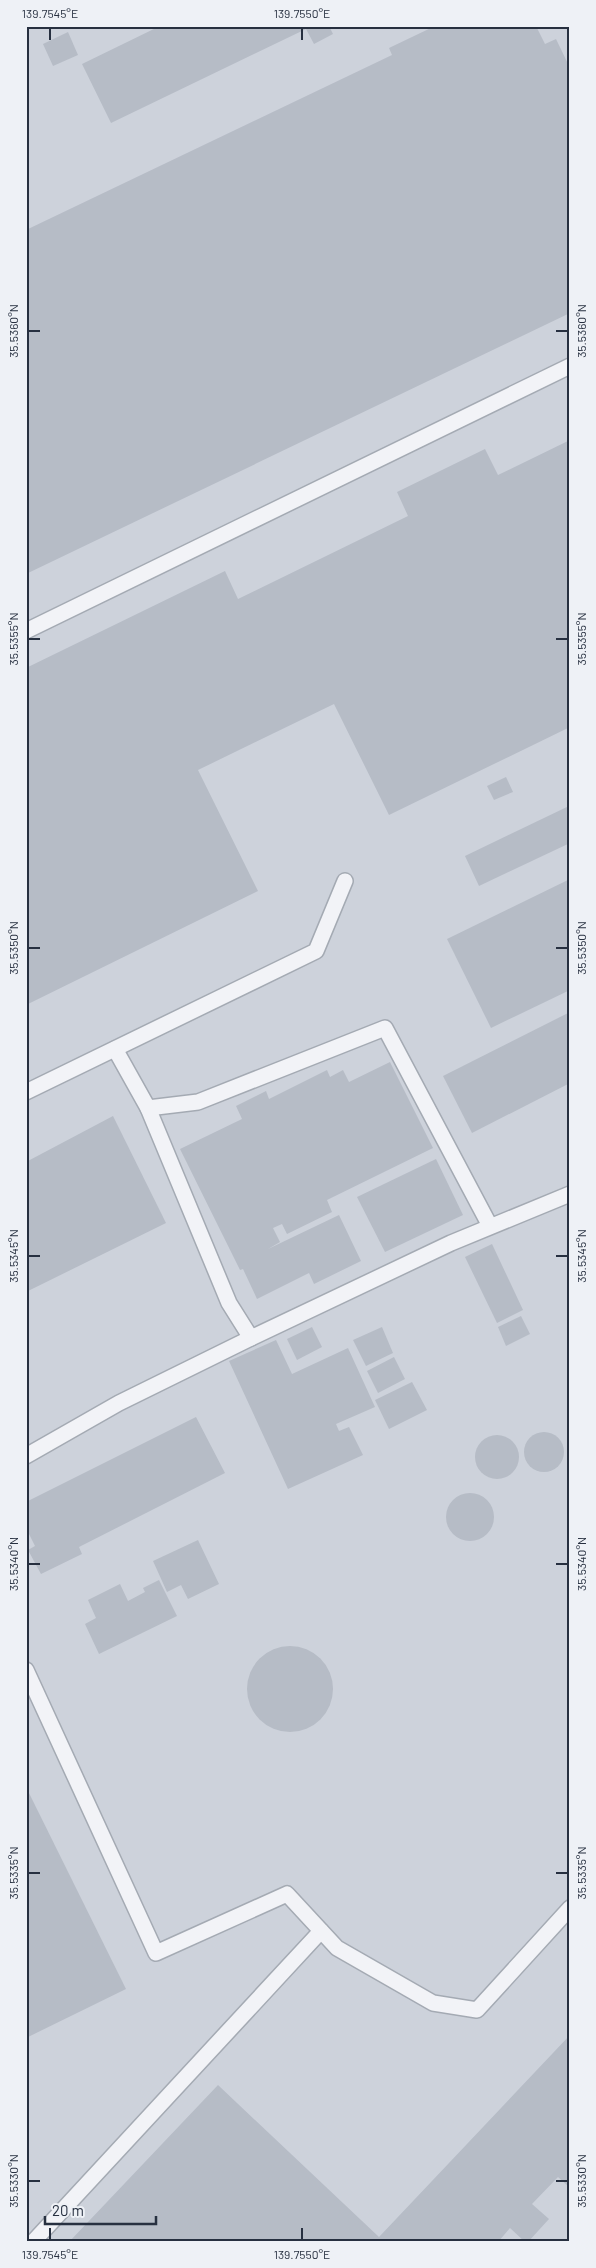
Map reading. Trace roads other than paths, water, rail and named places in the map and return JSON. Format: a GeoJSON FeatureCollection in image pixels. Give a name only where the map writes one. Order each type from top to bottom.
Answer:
{"type":"FeatureCollection","features":[{"type":"Feature","properties":{"kind":"lane"},"geometry":{"type":"LineString","coordinates":[[26,632],[570,366]]}},
{"type":"Feature","properties":{"kind":"lane"},"geometry":{"type":"LineString","coordinates":[[26,1092],[316,951],[345,881]]}},
{"type":"Feature","properties":{"kind":"lane"},"geometry":{"type":"LineString","coordinates":[[148,1108],[198,1102],[385,1028],[490,1226]]}},
{"type":"Feature","properties":{"kind":"lane"},"geometry":{"type":"LineString","coordinates":[[115,1049],[148,1108],[229,1304],[251,1338]]}},
{"type":"Feature","properties":{"kind":"lane"},"geometry":{"type":"LineString","coordinates":[[26,1456],[118,1403],[251,1338],[490,1226],[570,1194]]}},
{"type":"Feature","properties":{"kind":"lane"},"geometry":{"type":"LineString","coordinates":[[26,1670],[156,1953],[287,1894],[337,1948],[432,2003],[477,2010],[570,1908]]}},
{"type":"Feature","properties":{"kind":"lane"},"geometry":{"type":"LineString","coordinates":[[33,2242],[321,1931]]}}]}
